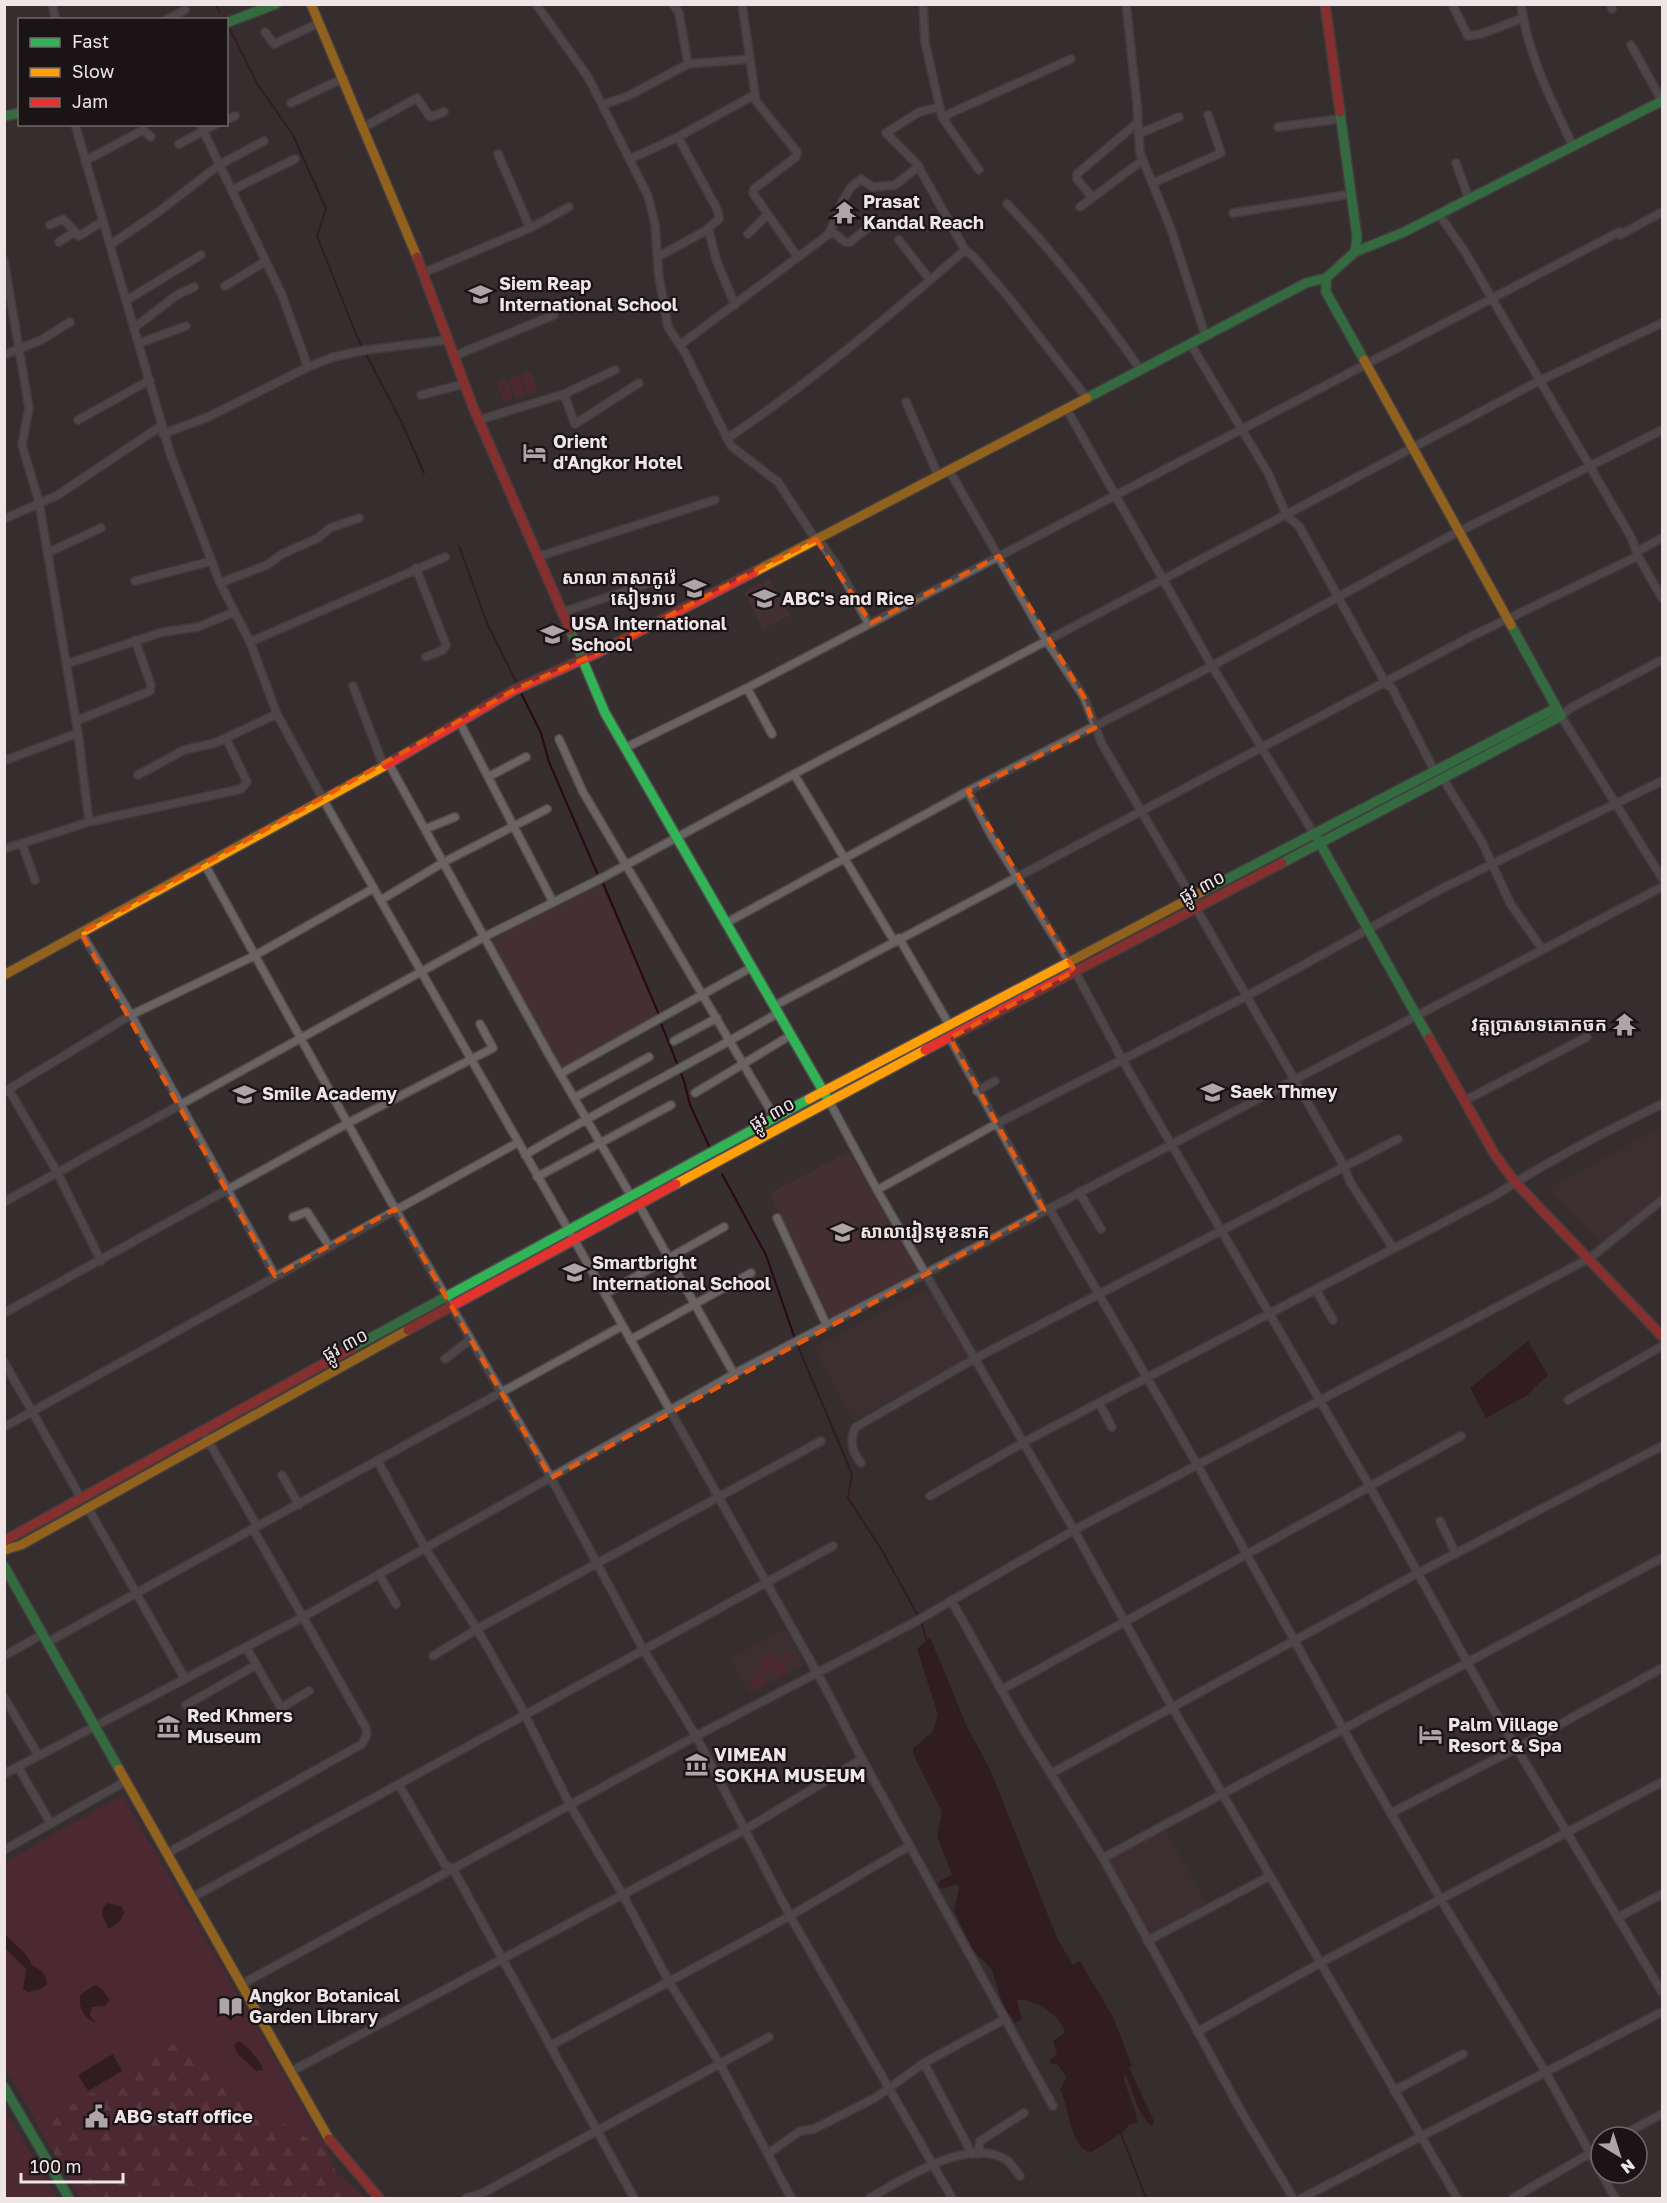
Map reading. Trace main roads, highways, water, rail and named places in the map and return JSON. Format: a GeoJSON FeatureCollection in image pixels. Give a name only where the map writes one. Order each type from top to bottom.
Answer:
{"type":"FeatureCollection","features":[{"type":"Feature","properties":{"kind":"waterway"},"geometry":{"type":"LineString","coordinates":[[216,4],[219,12]]}},
{"type":"Feature","properties":{"kind":"waterway"},"geometry":{"type":"LineString","coordinates":[[228,25],[258,85],[293,135],[326,209],[317,236],[358,339],[401,421],[424,473]]}},
{"type":"Feature","properties":{"kind":"waterway"},"geometry":{"type":"LineString","coordinates":[[459,546],[487,623],[518,686]]}},
{"type":"Feature","properties":{"kind":"waterway"},"geometry":{"type":"LineString","coordinates":[[520,691],[541,733],[549,762],[597,873]]}},
{"type":"Feature","properties":{"kind":"waterway"},"geometry":{"type":"LineString","coordinates":[[603,883],[659,1015]]}},
{"type":"Feature","properties":{"kind":"waterway"},"geometry":{"type":"LineString","coordinates":[[660,1021],[684,1081],[690,1105],[709,1146]]}},
{"type":"Feature","properties":{"kind":"waterway"},"geometry":{"type":"LineString","coordinates":[[722,1174],[766,1255],[795,1339]]}},
{"type":"Feature","properties":{"kind":"waterway"},"geometry":{"type":"LineString","coordinates":[[797,1344],[852,1474],[848,1498],[883,1552],[917,1614]]}},
{"type":"Feature","properties":{"kind":"waterway"},"geometry":{"type":"LineString","coordinates":[[922,1624],[927,1643]]}},
{"type":"Feature","properties":{"kind":"waterway"},"geometry":{"type":"LineString","coordinates":[[1120,2131],[1146,2198]]}},
{"type":"Feature","properties":{"kind":"place","name":"Prasat Kandal Reach"},"geometry":{"type":"Point","coordinates":[845,212]}},
{"type":"Feature","properties":{"kind":"place","name":"Siem Reap International School"},"geometry":{"type":"Point","coordinates":[481,294]}},
{"type":"Feature","properties":{"kind":"place","name":"Orient d'Angkor Hotel"},"geometry":{"type":"Point","coordinates":[535,452]}},
{"type":"Feature","properties":{"kind":"place","name":"សាលា ភាសាកូរ៉េ សៀមរាប"},"geometry":{"type":"Point","coordinates":[694,588]}},
{"type":"Feature","properties":{"kind":"place","name":"ABC's and Rice"},"geometry":{"type":"Point","coordinates":[764,599]}},
{"type":"Feature","properties":{"kind":"place","name":"USA International School"},"geometry":{"type":"Point","coordinates":[553,634]}},
{"type":"Feature","properties":{"kind":"place","name":"វត្តប្រាសាទគោកចក"},"geometry":{"type":"Point","coordinates":[1625,1025]}},
{"type":"Feature","properties":{"kind":"place","name":"Saek Thmey"},"geometry":{"type":"Point","coordinates":[1212,1092]}},
{"type":"Feature","properties":{"kind":"place","name":"Smile Academy"},"geometry":{"type":"Point","coordinates":[244,1094]}},
{"type":"Feature","properties":{"kind":"place","name":"សាលារៀនមុខនាគ"},"geometry":{"type":"Point","coordinates":[842,1232]}},
{"type":"Feature","properties":{"kind":"place","name":"Smartbright International School"},"geometry":{"type":"Point","coordinates":[574,1273]}},
{"type":"Feature","properties":{"kind":"place","name":"Red Khmers Museum"},"geometry":{"type":"Point","coordinates":[169,1726]}},
{"type":"Feature","properties":{"kind":"place","name":"Palm Village Resort & Spa"},"geometry":{"type":"Point","coordinates":[1430,1735]}},
{"type":"Feature","properties":{"kind":"place","name":"VIMEAN SOKHA MUSEUM"},"geometry":{"type":"Point","coordinates":[696,1765]}},
{"type":"Feature","properties":{"kind":"place","name":"Angkor Botanical Garden Library"},"geometry":{"type":"Point","coordinates":[231,2006]}},
{"type":"Feature","properties":{"kind":"place","name":"ABG staff office"},"geometry":{"type":"Point","coordinates":[96,2117]}}]}
